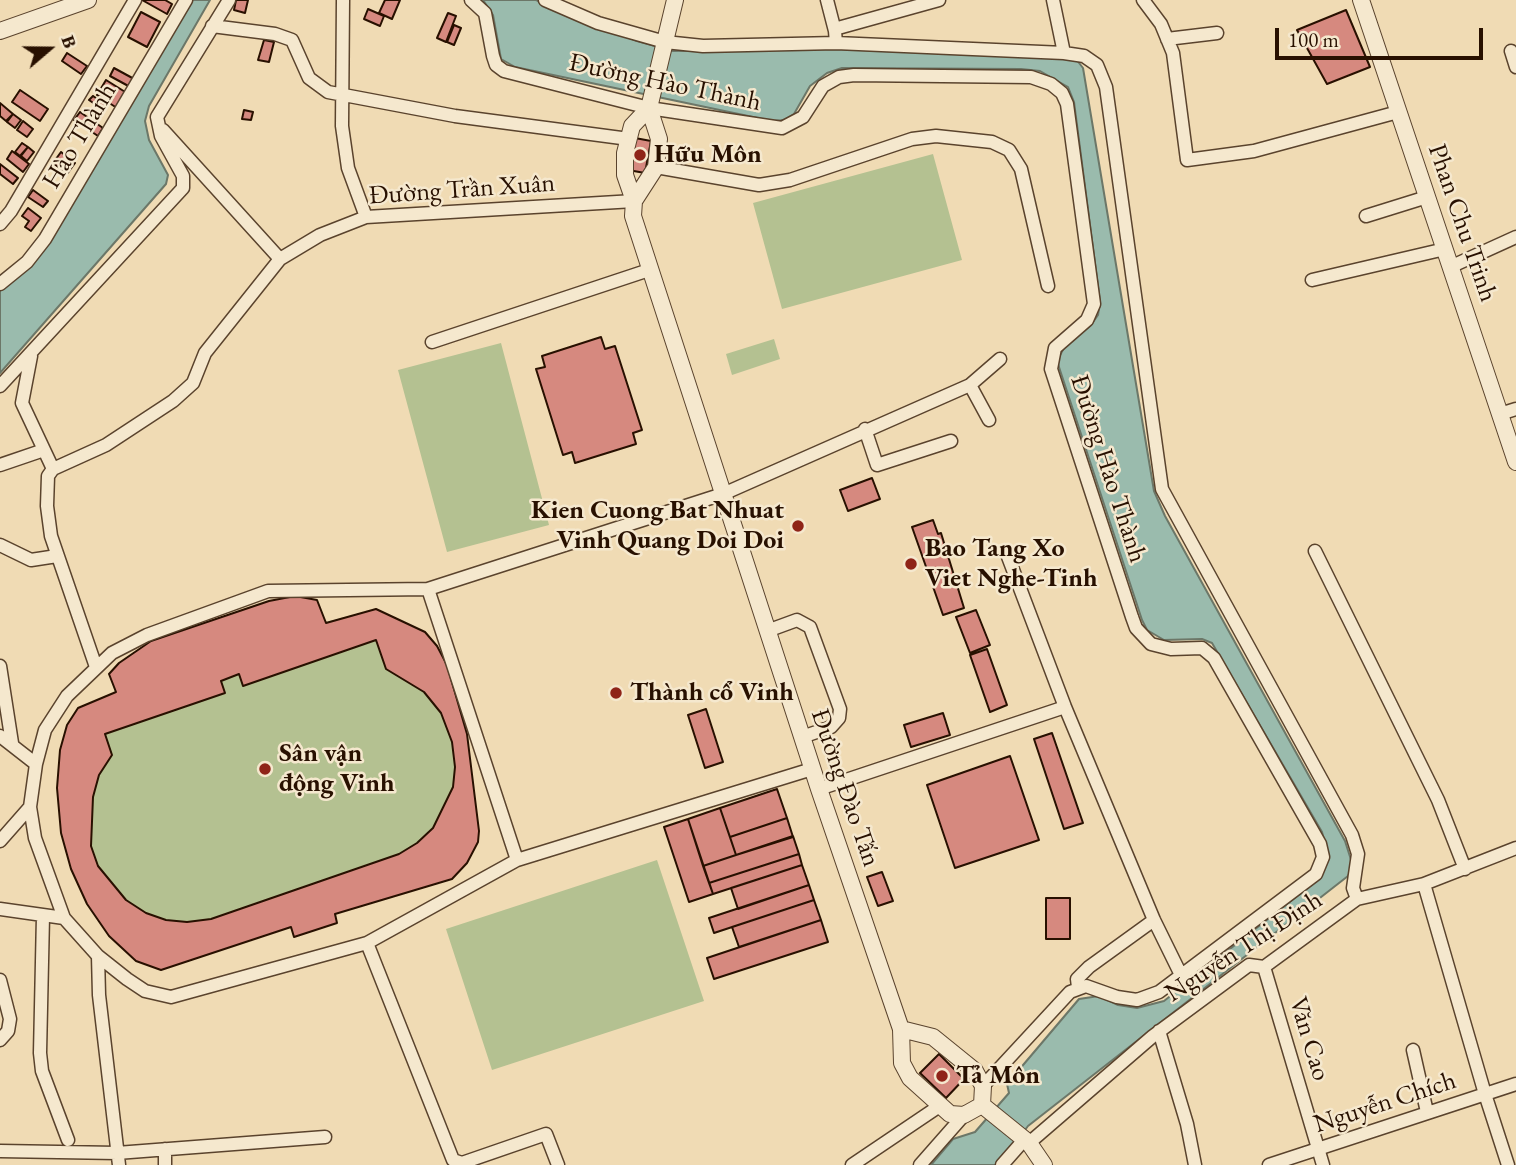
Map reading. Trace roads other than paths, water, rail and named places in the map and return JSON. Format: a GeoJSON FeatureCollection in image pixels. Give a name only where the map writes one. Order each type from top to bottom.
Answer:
{"type":"FeatureCollection","features":[{"type":"Feature","properties":{"kind":"street"},"geometry":{"type":"LineString","coordinates":[[0,31],[89,0]]}},
{"type":"Feature","properties":{"kind":"street"},"geometry":{"type":"LineString","coordinates":[[0,223],[11,211],[135,0]]}},
{"type":"Feature","properties":{"kind":"street","name":"Hào Thành"},"geometry":{"type":"LineString","coordinates":[[0,285],[27,262],[45,239],[186,0]]}},
{"type":"Feature","properties":{"kind":"street"},"geometry":{"type":"LineString","coordinates":[[0,386],[31,356],[183,188],[183,176],[157,125],[161,108],[229,0]]}},
{"type":"Feature","properties":{"kind":"street"},"geometry":{"type":"LineString","coordinates":[[343,0],[341,94],[345,153],[366,217]]}},
{"type":"Feature","properties":{"kind":"street","name":"Đường Hào Thành"},"geometry":{"type":"LineString","coordinates":[[471,0],[485,13],[496,65],[505,71],[650,104],[782,128],[803,117],[823,86],[839,77],[854,75],[1031,77],[1051,84],[1062,93],[1073,129],[1095,296],[1092,313],[1055,348],[1051,369],[1136,628],[1151,644],[1171,649],[1202,648],[1214,659],[1322,849],[1321,864],[1316,874],[1159,992],[1137,1000],[1117,997],[1095,987],[1078,987]]}},
{"type":"Feature","properties":{"kind":"street"},"geometry":{"type":"LineString","coordinates":[[545,0],[598,23],[664,45],[732,47],[835,37],[1077,54],[1091,60],[1101,71],[1106,87],[1163,489],[1352,835],[1358,854],[1353,888],[1357,899]]}},
{"type":"Feature","properties":{"kind":"street","name":"Đường Đào Tấn"},"geometry":{"type":"LineString","coordinates":[[675,0],[650,104],[632,127],[629,139],[625,175],[634,201],[633,216],[812,769],[901,1028],[902,1063],[910,1078],[938,1107],[950,1114],[964,1115]]}},
{"type":"Feature","properties":{"kind":"street"},"geometry":{"type":"LineString","coordinates":[[827,0],[835,37]]}},
{"type":"Feature","properties":{"kind":"street"},"geometry":{"type":"LineString","coordinates":[[835,37],[939,0]]}},
{"type":"Feature","properties":{"kind":"street"},"geometry":{"type":"LineString","coordinates":[[1053,0],[1064,54]]}},
{"type":"Feature","properties":{"kind":"street"},"geometry":{"type":"LineString","coordinates":[[1143,0],[1167,39],[1175,62],[1187,160],[1254,151],[1398,112]]}},
{"type":"Feature","properties":{"kind":"street","name":"Phan Chu Trinh"},"geometry":{"type":"LineString","coordinates":[[1361,0],[1516,462]]}},
{"type":"Feature","properties":{"kind":"street"},"geometry":{"type":"LineString","coordinates":[[212,26],[275,34],[292,40],[315,85],[341,94],[455,116],[629,139]]}},
{"type":"Feature","properties":{"kind":"street"},"geometry":{"type":"LineString","coordinates":[[1167,39],[1217,33]]}},
{"type":"Feature","properties":{"kind":"street"},"geometry":{"type":"LineString","coordinates":[[1511,51],[1516,67]]}},
{"type":"Feature","properties":{"kind":"street","name":"Đường Đào Tấn"},"geometry":{"type":"LineString","coordinates":[[650,104],[659,139],[656,167]]}},
{"type":"Feature","properties":{"kind":"street"},"geometry":{"type":"LineString","coordinates":[[157,125],[280,259]]}},
{"type":"Feature","properties":{"kind":"street"},"geometry":{"type":"LineString","coordinates":[[634,201],[656,167],[759,185],[790,180],[912,139],[936,136],[992,142],[1009,150],[1021,169],[1048,286]]}},
{"type":"Feature","properties":{"kind":"street"},"geometry":{"type":"LineString","coordinates":[[1366,216],[1427,197]]}},
{"type":"Feature","properties":{"kind":"street","name":"Đường Trần Xuân"},"geometry":{"type":"LineString","coordinates":[[53,469],[106,445],[173,401],[193,383],[205,353],[280,259],[305,243],[366,217],[634,201]]}},
{"type":"Feature","properties":{"kind":"street"},"geometry":{"type":"LineString","coordinates":[[1450,267],[1516,237]]}},
{"type":"Feature","properties":{"kind":"street"},"geometry":{"type":"LineString","coordinates":[[1312,280],[1445,249]]}},
{"type":"Feature","properties":{"kind":"street"},"geometry":{"type":"LineString","coordinates":[[432,342],[649,270]]}},
{"type":"Feature","properties":{"kind":"street"},"geometry":{"type":"LineString","coordinates":[[31,356],[22,403],[53,469],[46,487],[57,556],[96,667]]}},
{"type":"Feature","properties":{"kind":"street"},"geometry":{"type":"LineString","coordinates":[[812,769],[517,860],[367,943],[171,997],[145,991],[98,956],[64,918],[35,838],[30,807],[36,764],[46,730],[67,696],[113,653],[147,635],[268,591],[428,589],[723,494],[865,429],[970,385],[1000,359]]}},
{"type":"Feature","properties":{"kind":"street"},"geometry":{"type":"LineString","coordinates":[[970,385],[989,419]]}},
{"type":"Feature","properties":{"kind":"street"},"geometry":{"type":"LineString","coordinates":[[1500,414],[1516,409]]}},
{"type":"Feature","properties":{"kind":"street"},"geometry":{"type":"LineString","coordinates":[[865,429],[877,465],[951,441]]}},
{"type":"Feature","properties":{"kind":"street"},"geometry":{"type":"LineString","coordinates":[[0,466],[44,450]]}},
{"type":"Feature","properties":{"kind":"street"},"geometry":{"type":"LineString","coordinates":[[0,545],[31,560],[57,556]]}},
{"type":"Feature","properties":{"kind":"street"},"geometry":{"type":"LineString","coordinates":[[1315,551],[1438,800],[1465,869]]}},
{"type":"Feature","properties":{"kind":"street"},"geometry":{"type":"LineString","coordinates":[[1007,554],[1065,707],[1154,920],[1182,977]]}},
{"type":"Feature","properties":{"kind":"street"},"geometry":{"type":"LineString","coordinates":[[428,589],[517,860]]}},
{"type":"Feature","properties":{"kind":"street"},"geometry":{"type":"LineString","coordinates":[[768,631],[797,620],[810,626],[840,709],[839,718],[831,727],[802,737]]}},
{"type":"Feature","properties":{"kind":"street"},"geometry":{"type":"LineString","coordinates":[[0,666],[6,740],[36,764]]}},
{"type":"Feature","properties":{"kind":"street"},"geometry":{"type":"LineString","coordinates":[[819,789],[1065,707]]}},
{"type":"Feature","properties":{"kind":"street"},"geometry":{"type":"LineString","coordinates":[[0,841],[30,807]]}},
{"type":"Feature","properties":{"kind":"street","name":"Nguyễn Thị Định"},"geometry":{"type":"LineString","coordinates":[[1002,1165],[1025,1141],[1159,1031],[1249,965],[1264,967],[1357,899],[1424,884],[1516,848]]}},
{"type":"Feature","properties":{"kind":"street"},"geometry":{"type":"LineString","coordinates":[[1424,884],[1508,1165]]}},
{"type":"Feature","properties":{"kind":"street"},"geometry":{"type":"LineString","coordinates":[[0,909],[64,918]]}},
{"type":"Feature","properties":{"kind":"street"},"geometry":{"type":"LineString","coordinates":[[43,916],[40,1053],[42,1071],[68,1140]]}},
{"type":"Feature","properties":{"kind":"street"},"geometry":{"type":"LineString","coordinates":[[983,1086],[1078,987],[1077,979],[1089,967],[1154,920]]}},
{"type":"Feature","properties":{"kind":"street"},"geometry":{"type":"LineString","coordinates":[[367,943],[455,1163],[462,1163],[545,1134],[558,1165]]}},
{"type":"Feature","properties":{"kind":"street"},"geometry":{"type":"LineString","coordinates":[[98,956],[99,995],[118,1159]]}},
{"type":"Feature","properties":{"kind":"street","name":"Văn Cao"},"geometry":{"type":"LineString","coordinates":[[1264,967],[1323,1165]]}},
{"type":"Feature","properties":{"kind":"street"},"geometry":{"type":"LineString","coordinates":[[0,980],[10,1019],[8,1031],[0,1040]]}},
{"type":"Feature","properties":{"kind":"street"},"geometry":{"type":"LineString","coordinates":[[901,1028],[917,1030],[946,1046],[975,1071],[983,1086],[985,1108],[1025,1141],[1044,1165]]}},
{"type":"Feature","properties":{"kind":"street"},"geometry":{"type":"LineString","coordinates":[[1159,1031],[1187,1124],[1195,1165]]}},
{"type":"Feature","properties":{"kind":"street"},"geometry":{"type":"LineString","coordinates":[[1413,1050],[1427,1112]]}},
{"type":"Feature","properties":{"kind":"street","name":"Nguyễn Chích"},"geometry":{"type":"LineString","coordinates":[[1269,1165],[1516,1084]]}},
{"type":"Feature","properties":{"kind":"street"},"geometry":{"type":"LineString","coordinates":[[852,1165],[938,1107]]}},
{"type":"Feature","properties":{"kind":"street"},"geometry":{"type":"LineString","coordinates":[[920,1165],[964,1115],[985,1108]]}},
{"type":"Feature","properties":{"kind":"street"},"geometry":{"type":"LineString","coordinates":[[0,1151],[118,1159],[164,1149],[325,1137]]}},
{"type":"Feature","properties":{"kind":"street"},"geometry":{"type":"LineString","coordinates":[[164,1149],[165,1165]]}},
{"type":"Feature","properties":{"kind":"place","name":"Hữu Môn"},"geometry":{"type":"Point","coordinates":[640,155]}},
{"type":"Feature","properties":{"kind":"place","name":"Kien Cuong Bat Nhuat Vinh Quang Doi Doi"},"geometry":{"type":"Point","coordinates":[798,526]}},
{"type":"Feature","properties":{"kind":"place","name":"Bao Tang Xo Viet Nghe-Tinh"},"geometry":{"type":"Point","coordinates":[911,564]}},
{"type":"Feature","properties":{"kind":"place","name":"Thành cổ Vinh"},"geometry":{"type":"Point","coordinates":[616,693]}},
{"type":"Feature","properties":{"kind":"place","name":"Sân vận động Vinh"},"geometry":{"type":"Point","coordinates":[265,769]}},
{"type":"Feature","properties":{"kind":"place","name":"Tả Môn"},"geometry":{"type":"Point","coordinates":[942,1076]}}]}
